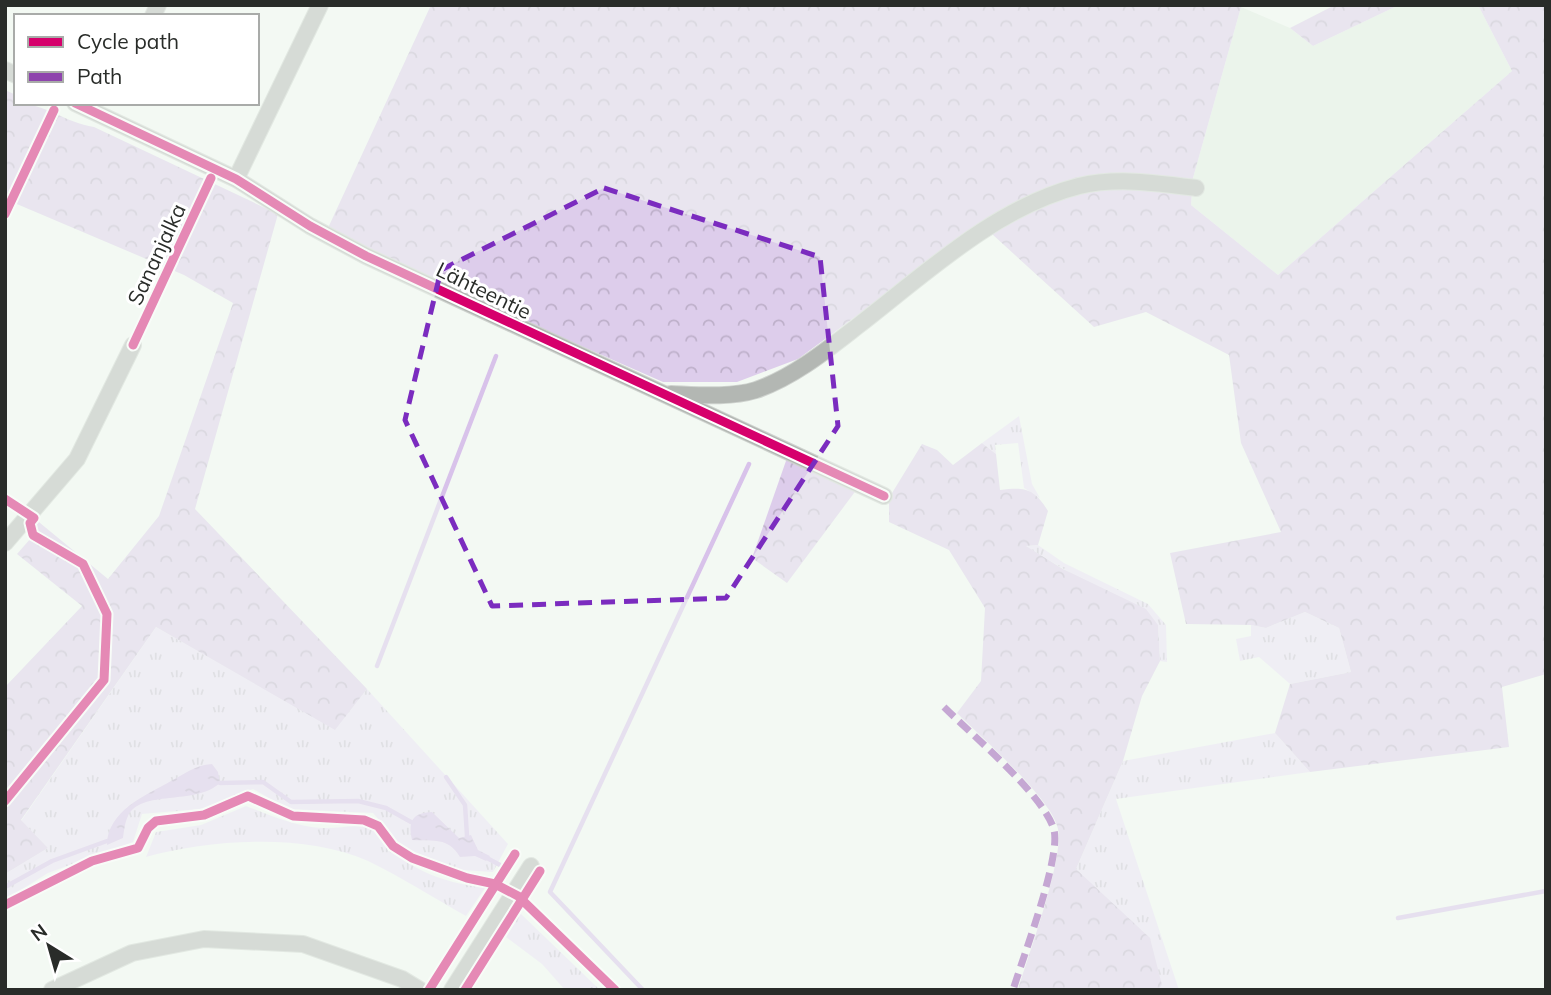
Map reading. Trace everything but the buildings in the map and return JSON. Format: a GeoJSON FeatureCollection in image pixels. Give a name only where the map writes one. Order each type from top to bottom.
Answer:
{"type":"FeatureCollection","features":[{"type":"Feature","properties":{"kind":"street"},"geometry":{"type":"LineString","coordinates":[[236,179],[320,5]]}},
{"type":"Feature","properties":{"kind":"street","name":"Lähteentie"},"geometry":{"type":"LineString","coordinates":[[84,105],[108,110],[236,179],[318,231],[366,256],[884,496]]}},
{"type":"Feature","properties":{"kind":"street","name":"Lähteentie"},"geometry":{"type":"LineString","coordinates":[[665,394],[718,395],[754,390],[795,371],[987,230],[1036,201],[1079,186],[1113,182],[1196,188]]}},
{"type":"Feature","properties":{"kind":"street"},"geometry":{"type":"LineString","coordinates":[[7,538],[77,459],[133,345]]}},
{"type":"Feature","properties":{"kind":"street"},"geometry":{"type":"LineString","coordinates":[[452,990],[531,866]]}},
{"type":"Feature","properties":{"kind":"street"},"geometry":{"type":"LineString","coordinates":[[52,990],[132,953],[204,939],[303,944],[401,979],[421,990]]}},
{"type":"Feature","properties":{"kind":"highlighted area"},"geometry":{"type":"Polygon","coordinates":[[[604,188],[820,257],[838,426],[726,598],[492,606],[405,420],[441,270],[604,188]]]}},
{"type":"Feature","properties":{"kind":"shaded area"},"geometry":{"type":"Polygon","coordinates":[[[1399,5],[1478,5],[1512,71],[1278,275],[1191,205],[1193,178],[1241,7],[1290,28],[1313,46],[1399,5]]]}},
{"type":"Feature","properties":{"kind":"green space"},"geometry":{"type":"Polygon","coordinates":[[[431,5],[1237,5],[1241,7],[1193,178],[1191,205],[1278,275],[1512,71],[1478,5],[1546,5],[1546,674],[1502,687],[1509,747],[1310,772],[1275,733],[1290,684],[1351,672],[1339,628],[1305,612],[1266,628],[1251,625],[1186,624],[1170,553],[1281,532],[1241,443],[1229,355],[1146,312],[1094,327],[981,224],[798,359],[737,382],[663,382],[495,308],[328,228],[431,5]]]}},
{"type":"Feature","properties":{"kind":"green space"},"geometry":{"type":"Polygon","coordinates":[[[1335,5],[1399,5],[1313,46],[1290,28],[1335,5]]]}},
{"type":"Feature","properties":{"kind":"green space"},"geometry":{"type":"Polygon","coordinates":[[[5,90],[14,94],[14,105],[36,106],[74,122],[94,127],[278,214],[195,509],[367,689],[335,730],[156,627],[21,820],[48,848],[5,874],[5,687],[82,606],[17,554],[31,538],[27,526],[34,518],[108,579],[159,516],[233,303],[184,275],[5,199],[5,90]]]}},
{"type":"Feature","properties":{"kind":"green space"},"geometry":{"type":"Polygon","coordinates":[[[1019,416],[1032,484],[1040,498],[1024,488],[1018,443],[995,445],[996,454],[982,443],[1019,416]]]}},
{"type":"Feature","properties":{"kind":"green space"},"geometry":{"type":"Polygon","coordinates":[[[982,443],[996,454],[1000,490],[1022,489],[1033,493],[1048,511],[1038,545],[1026,546],[1063,569],[1146,609],[1158,625],[1160,661],[1142,696],[1123,761],[1076,869],[1150,938],[1162,985],[1158,990],[1018,990],[1051,884],[1056,862],[1058,829],[1053,817],[1030,786],[957,713],[981,681],[985,608],[949,550],[889,522],[889,498],[922,444],[937,450],[953,465],[982,443]]]}},
{"type":"Feature","properties":{"kind":"green space"},"geometry":{"type":"Polygon","coordinates":[[[787,458],[857,489],[787,583],[752,558],[787,458]]]}},
{"type":"Feature","properties":{"kind":"green space"},"geometry":{"type":"Polygon","coordinates":[[[1038,545],[1064,563],[1148,604],[1166,625],[1167,662],[1160,661],[1158,625],[1025,546],[1038,545]]]}},
{"type":"Feature","properties":{"kind":"green space"},"geometry":{"type":"Polygon","coordinates":[[[1305,612],[1339,628],[1351,672],[1290,684],[1259,657],[1240,661],[1236,639],[1251,636],[1251,625],[1266,628],[1305,612]]]}},
{"type":"Feature","properties":{"kind":"green space"},"geometry":{"type":"Polygon","coordinates":[[[156,627],[335,729],[367,689],[508,844],[493,872],[461,870],[402,847],[373,813],[288,809],[253,789],[200,809],[142,814],[133,842],[48,873],[5,900],[5,874],[48,848],[21,821],[156,627]]]}},
{"type":"Feature","properties":{"kind":"green space"},"geometry":{"type":"Polygon","coordinates":[[[1275,733],[1310,772],[1116,799],[1179,990],[1158,990],[1162,985],[1076,869],[1123,761],[1275,733]]]}},
{"type":"Feature","properties":{"kind":"green space"},"geometry":{"type":"Polygon","coordinates":[[[246,806],[303,825],[322,828],[360,826],[373,829],[394,853],[407,863],[437,877],[485,888],[466,916],[368,861],[316,846],[228,843],[146,857],[156,832],[201,825],[246,806]]]}},
{"type":"Feature","properties":{"kind":"green space"},"geometry":{"type":"Polygon","coordinates":[[[520,913],[600,990],[565,990],[542,964],[506,937],[520,913]]]}},
{"type":"Feature","properties":{"kind":"water"},"geometry":{"type":"Polygon","coordinates":[[[212,764],[218,772],[220,783],[197,794],[144,803],[128,816],[123,838],[107,845],[113,823],[130,806],[190,770],[212,764]]]}},
{"type":"Feature","properties":{"kind":"water"},"geometry":{"type":"Polygon","coordinates":[[[432,812],[459,838],[471,835],[478,850],[490,856],[486,861],[475,856],[460,857],[445,843],[412,840],[413,819],[420,814],[432,812]]]}},
{"type":"Feature","properties":{"kind":"waterway"},"geometry":{"type":"LineString","coordinates":[[377,666],[496,356]]}},
{"type":"Feature","properties":{"kind":"waterway"},"geometry":{"type":"LineString","coordinates":[[643,990],[550,892],[749,464]]}},
{"type":"Feature","properties":{"kind":"waterway"},"geometry":{"type":"LineString","coordinates":[[446,777],[465,805],[467,836]]}},
{"type":"Feature","properties":{"kind":"waterway"},"geometry":{"type":"LineString","coordinates":[[220,783],[263,782],[291,802],[358,801],[386,808],[411,822]]}},
{"type":"Feature","properties":{"kind":"waterway"},"geometry":{"type":"LineString","coordinates":[[5,887],[52,861],[107,841]]}},
{"type":"Feature","properties":{"kind":"waterway"},"geometry":{"type":"LineString","coordinates":[[487,858],[500,865]]}},
{"type":"Feature","properties":{"kind":"waterway"},"geometry":{"type":"LineString","coordinates":[[1398,918],[1546,891]]}},
{"type":"Feature","properties":{"kind":"marked path"},"geometry":{"type":"LineString","coordinates":[[944,707],[1022,783],[1048,816],[1054,830],[1055,844],[1047,884],[1013,990]]}},
{"type":"Feature","properties":{"kind":"cycle path"},"geometry":{"type":"LineString","coordinates":[[79,105],[236,179],[310,226],[366,256],[884,496]]}},
{"type":"Feature","properties":{"kind":"cycle path"},"geometry":{"type":"LineString","coordinates":[[5,214],[54,110]]}},
{"type":"Feature","properties":{"kind":"cycle path","name":"Sananjalka"},"geometry":{"type":"LineString","coordinates":[[133,345],[211,178]]}},
{"type":"Feature","properties":{"kind":"cycle path"},"geometry":{"type":"LineString","coordinates":[[5,499],[34,518],[30,523],[33,535],[83,564],[107,614],[104,680],[5,801]]}},
{"type":"Feature","properties":{"kind":"cycle path"},"geometry":{"type":"LineString","coordinates":[[5,905],[92,861],[138,848],[148,828],[156,821],[204,815],[248,796],[293,816],[364,820],[378,826],[393,846],[412,858],[467,878],[495,884],[518,896],[615,990]]}},
{"type":"Feature","properties":{"kind":"cycle path"},"geometry":{"type":"LineString","coordinates":[[429,990],[515,854]]}},
{"type":"Feature","properties":{"kind":"cycle path"},"geometry":{"type":"LineString","coordinates":[[465,990],[540,871]]}}]}
